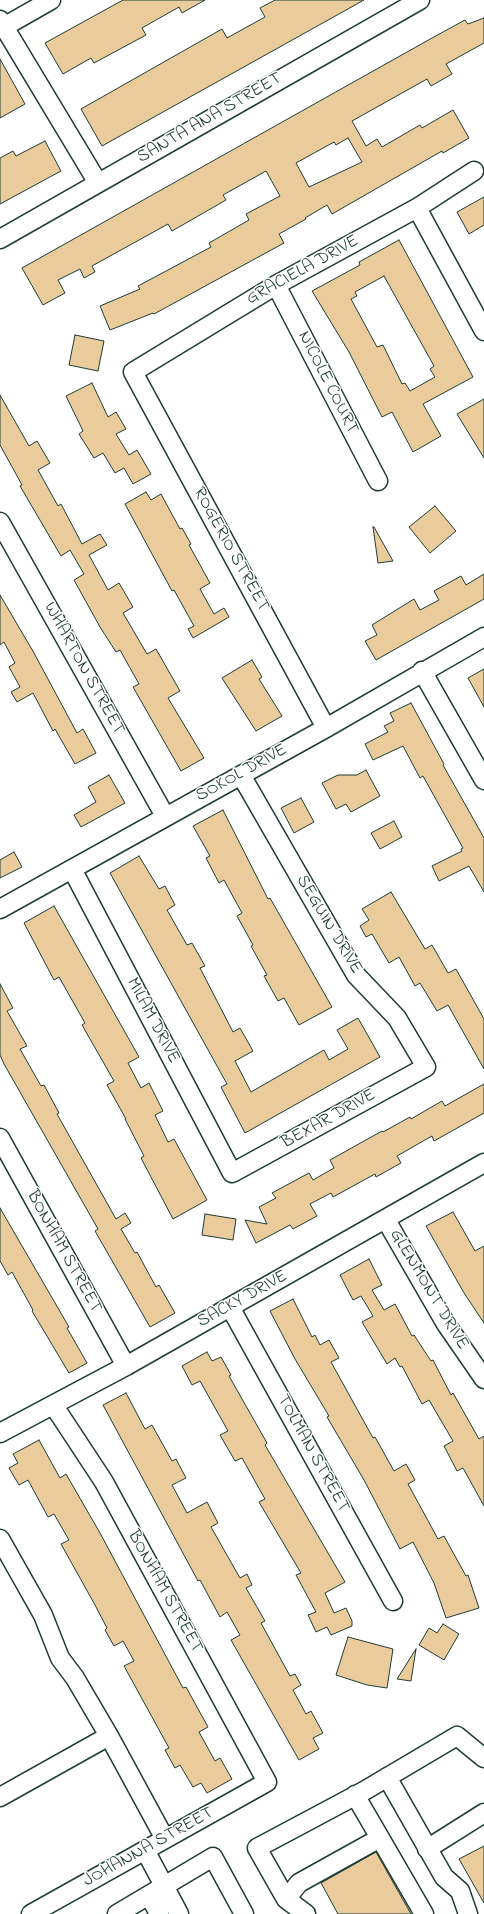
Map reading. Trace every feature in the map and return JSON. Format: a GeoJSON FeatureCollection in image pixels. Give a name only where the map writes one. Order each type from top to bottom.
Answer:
{"type":"FeatureCollection","features":[{"type":"Feature","properties":{"kind":"street"},"geometry":{"type":"LineString","coordinates":[[51,0],[1,25],[98,183]]}},
{"type":"Feature","properties":{"kind":"street","name":"SANTA ANA STREET"},"geometry":{"type":"LineString","coordinates":[[0,239],[420,0]]}},
{"type":"Feature","properties":{"kind":"street","name":"GRACIELA DRIVE"},"geometry":{"type":"LineString","coordinates":[[133,372],[276,285],[417,208],[474,171]]}},
{"type":"Feature","properties":{"kind":"street"},"geometry":{"type":"LineString","coordinates":[[417,208],[484,331]]}},
{"type":"Feature","properties":{"kind":"street","name":"NICOLE COURT"},"geometry":{"type":"LineString","coordinates":[[276,285],[378,481]]}},
{"type":"Feature","properties":{"kind":"street","name":"ROGERIO STREET"},"geometry":{"type":"LineString","coordinates":[[133,372],[326,728]]}},
{"type":"Feature","properties":{"kind":"street","name":"WHARTON STREET"},"geometry":{"type":"LineString","coordinates":[[0,522],[165,816]]}},
{"type":"Feature","properties":{"kind":"street","name":"SOKOL DRIVE"},"geometry":{"type":"LineString","coordinates":[[0,909],[165,816],[326,728],[422,671],[484,637]]}},
{"type":"Feature","properties":{"kind":"street"},"geometry":{"type":"LineString","coordinates":[[422,671],[484,780]]}},
{"type":"Feature","properties":{"kind":"street","name":"SEGUIN DRIVE"},"geometry":{"type":"LineString","coordinates":[[241,775],[356,975],[397,1018],[426,1067]]}},
{"type":"Feature","properties":{"kind":"street","name":"MILAM DRIVE"},"geometry":{"type":"LineString","coordinates":[[72,869],[232,1173]]}},
{"type":"Feature","properties":{"kind":"street","name":"BEXAR DRIVE"},"geometry":{"type":"LineString","coordinates":[[232,1173],[426,1067]]}},
{"type":"Feature","properties":{"kind":"street","name":"BONHAM STREET"},"geometry":{"type":"LineString","coordinates":[[0,1138],[126,1366]]}},
{"type":"Feature","properties":{"kind":"street","name":"SACKY DRIVE"},"geometry":{"type":"LineString","coordinates":[[0,1433],[54,1406],[126,1366],[386,1220],[484,1163]]}},
{"type":"Feature","properties":{"kind":"street","name":"GLENMONT DRIVE"},"geometry":{"type":"LineString","coordinates":[[386,1220],[446,1324],[484,1379]]}},
{"type":"Feature","properties":{"kind":"street","name":"TOLMAN STREET"},"geometry":{"type":"LineString","coordinates":[[230,1307],[393,1601]]}},
{"type":"Feature","properties":{"kind":"street","name":"BONHAM STREET"},"geometry":{"type":"LineString","coordinates":[[54,1406],[104,1482],[267,1782]]}},
{"type":"Feature","properties":{"kind":"street"},"geometry":{"type":"LineString","coordinates":[[0,1539],[43,1615],[60,1658],[75,1678],[109,1736],[165,1839]]}},
{"type":"Feature","properties":{"kind":"street"},"geometry":{"type":"LineString","coordinates":[[0,1797],[109,1736]]}},
{"type":"Feature","properties":{"kind":"street"},"geometry":{"type":"LineString","coordinates":[[306,1914],[286,1899],[257,1848],[355,1795],[457,1736],[484,1758]]}},
{"type":"Feature","properties":{"kind":"street"},"geometry":{"type":"LineString","coordinates":[[387,1777],[444,1877],[460,1891],[468,1914]]}},
{"type":"Feature","properties":{"kind":"street","name":"JOHANNA STREET"},"geometry":{"type":"LineString","coordinates":[[35,1913],[267,1782]]}},
{"type":"Feature","properties":{"kind":"street"},"geometry":{"type":"LineString","coordinates":[[355,1795],[424,1914]]}},
{"type":"Feature","properties":{"kind":"street"},"geometry":{"type":"LineString","coordinates":[[427,1849],[484,1813]]}},
{"type":"Feature","properties":{"kind":"street"},"geometry":{"type":"LineString","coordinates":[[286,1899],[299,1883],[380,1838]]}},
{"type":"Feature","properties":{"kind":"street"},"geometry":{"type":"LineString","coordinates":[[145,1850],[156,1891],[159,1914]]}},
{"type":"Feature","properties":{"kind":"street"},"geometry":{"type":"LineString","coordinates":[[117,1914],[213,1857],[244,1914]]}},
{"type":"Feature","properties":{"kind":"street"},"geometry":{"type":"LineString","coordinates":[[156,1891],[179,1914]]}},
{"type":"Feature","properties":{"kind":"building"},"geometry":{"type":"Polygon","coordinates":[[[123,0],[205,0],[182,13],[179,7],[142,28],[146,35],[94,63],[91,58],[63,74],[45,43],[123,0]]]}},
{"type":"Feature","properties":{"kind":"building"},"geometry":{"type":"Polygon","coordinates":[[[275,0],[364,0],[102,146],[81,109],[222,29],[227,38],[265,17],[260,8],[275,0]]]}},
{"type":"Feature","properties":{"kind":"building"},"geometry":{"type":"Polygon","coordinates":[[[484,18],[484,43],[446,64],[452,74],[431,86],[427,79],[352,121],[366,146],[377,139],[382,147],[420,125],[422,128],[453,110],[469,138],[443,153],[442,151],[332,214],[327,205],[279,234],[284,243],[154,314],[153,313],[110,330],[100,306],[140,289],[138,286],[211,247],[209,243],[249,220],[246,214],[280,196],[266,171],[223,195],[226,200],[172,231],[168,224],[92,266],[95,272],[84,278],[80,269],[58,280],[65,293],[43,305],[22,268],[432,38],[465,20],[468,24],[484,18]],[[348,138],[336,145],[334,142],[296,163],[309,187],[362,162],[348,138]]]}},
{"type":"Feature","properties":{"kind":"building"},"geometry":{"type":"Polygon","coordinates":[[[0,59],[25,104],[0,118],[0,59]]]}},
{"type":"Feature","properties":{"kind":"building"},"geometry":{"type":"Polygon","coordinates":[[[45,141],[61,171],[0,204],[0,158],[13,151],[16,156],[45,141]]]}},
{"type":"Feature","properties":{"kind":"building"},"geometry":{"type":"Polygon","coordinates":[[[484,197],[484,225],[469,234],[457,212],[484,197]]]}},
{"type":"Feature","properties":{"kind":"building"},"geometry":{"type":"Polygon","coordinates":[[[399,240],[473,377],[423,404],[441,436],[413,452],[392,412],[382,417],[349,352],[312,291],[360,265],[359,262],[399,240]],[[384,276],[355,292],[357,296],[351,299],[377,347],[383,345],[402,384],[405,383],[410,391],[435,377],[430,369],[434,366],[384,276]]]}},
{"type":"Feature","properties":{"kind":"building"},"geometry":{"type":"Polygon","coordinates":[[[75,335],[104,341],[98,371],[69,365],[75,335]]]}},
{"type":"Feature","properties":{"kind":"building"},"geometry":{"type":"Polygon","coordinates":[[[92,383],[108,417],[116,412],[126,429],[116,434],[129,455],[137,450],[151,474],[133,484],[124,468],[115,473],[103,453],[94,458],[79,434],[83,431],[66,396],[92,383]]]}},
{"type":"Feature","properties":{"kind":"building"},"geometry":{"type":"Polygon","coordinates":[[[0,395],[29,446],[37,441],[50,463],[38,470],[58,506],[61,504],[82,544],[100,534],[107,545],[89,555],[108,590],[119,583],[133,607],[123,613],[147,654],[156,649],[180,691],[168,698],[204,758],[181,771],[133,687],[139,684],[120,650],[116,652],[100,627],[74,580],[84,574],[70,550],[61,556],[20,486],[22,485],[0,445],[0,395]]]}},
{"type":"Feature","properties":{"kind":"building"},"geometry":{"type":"Polygon","coordinates":[[[484,399],[484,458],[457,414],[484,399]]]}},
{"type":"Feature","properties":{"kind":"building"},"geometry":{"type":"Polygon","coordinates":[[[146,492],[151,500],[161,494],[180,529],[182,528],[191,544],[189,545],[210,583],[200,589],[214,614],[224,608],[229,617],[193,638],[188,629],[194,626],[174,590],[172,591],[125,504],[146,492]]]}},
{"type":"Feature","properties":{"kind":"building"},"geometry":{"type":"Polygon","coordinates":[[[435,506],[456,531],[430,553],[409,527],[435,506]]]}},
{"type":"Feature","properties":{"kind":"building"},"geometry":{"type":"Polygon","coordinates":[[[374,527],[393,561],[378,563],[374,527]]]}},
{"type":"Feature","properties":{"kind":"building"},"geometry":{"type":"Polygon","coordinates":[[[484,574],[484,599],[376,660],[365,641],[377,635],[372,625],[414,599],[420,610],[439,600],[434,591],[461,576],[466,585],[484,574]]]}},
{"type":"Feature","properties":{"kind":"building"},"geometry":{"type":"Polygon","coordinates":[[[0,595],[34,653],[77,733],[83,729],[96,753],[75,764],[55,729],[53,731],[33,693],[17,702],[11,692],[20,687],[9,667],[15,663],[4,642],[0,645],[0,595]]]}},
{"type":"Feature","properties":{"kind":"building"},"geometry":{"type":"Polygon","coordinates":[[[252,660],[262,677],[259,679],[282,716],[256,731],[222,678],[252,660]]]}},
{"type":"Feature","properties":{"kind":"building"},"geometry":{"type":"Polygon","coordinates":[[[484,669],[484,707],[468,678],[484,669]]]}},
{"type":"Feature","properties":{"kind":"building"},"geometry":{"type":"Polygon","coordinates":[[[411,703],[444,764],[443,765],[484,838],[484,892],[469,866],[439,881],[432,866],[462,851],[461,849],[463,848],[423,776],[420,778],[403,746],[373,760],[365,744],[388,732],[384,726],[394,721],[390,713],[411,703]]]}},
{"type":"Feature","properties":{"kind":"building"},"geometry":{"type":"Polygon","coordinates":[[[366,770],[380,796],[351,812],[346,804],[336,809],[322,783],[338,775],[357,775],[366,770]]]}},
{"type":"Feature","properties":{"kind":"building"},"geometry":{"type":"Polygon","coordinates":[[[109,775],[125,803],[81,827],[74,815],[96,802],[88,787],[109,775]]]}},
{"type":"Feature","properties":{"kind":"building"},"geometry":{"type":"Polygon","coordinates":[[[301,798],[314,822],[294,833],[281,808],[301,798]]]}},
{"type":"Feature","properties":{"kind":"building"},"geometry":{"type":"Polygon","coordinates":[[[223,810],[268,899],[270,898],[332,1007],[299,1025],[284,998],[278,1001],[264,976],[267,975],[237,916],[242,913],[224,880],[219,883],[206,858],[210,856],[193,826],[223,810]]]}},
{"type":"Feature","properties":{"kind":"building"},"geometry":{"type":"Polygon","coordinates":[[[394,821],[402,837],[380,849],[371,833],[394,821]]]}},
{"type":"Feature","properties":{"kind":"building"},"geometry":{"type":"Polygon","coordinates":[[[14,852],[22,867],[0,878],[0,860],[14,852]]]}},
{"type":"Feature","properties":{"kind":"building"},"geometry":{"type":"Polygon","coordinates":[[[139,856],[159,889],[165,886],[175,905],[167,910],[187,945],[192,943],[205,966],[200,968],[233,1032],[240,1028],[253,1051],[235,1061],[251,1092],[324,1050],[329,1060],[348,1049],[337,1030],[358,1018],[380,1057],[245,1133],[221,1087],[227,1084],[110,873],[139,856]]]}},
{"type":"Feature","properties":{"kind":"building"},"geometry":{"type":"Polygon","coordinates":[[[391,892],[425,949],[432,945],[448,973],[456,969],[484,1019],[484,1069],[448,1005],[437,1011],[420,983],[415,986],[399,957],[389,963],[372,934],[366,937],[360,926],[369,920],[362,909],[391,892]]]}},
{"type":"Feature","properties":{"kind":"building"},"geometry":{"type":"Polygon","coordinates":[[[54,906],[139,1057],[128,1063],[141,1088],[149,1083],[163,1111],[155,1115],[168,1142],[174,1139],[207,1200],[173,1219],[141,1158],[144,1156],[126,1119],[107,1085],[114,1081],[82,1025],[85,1023],[59,977],[54,980],[24,923],[54,906]]]}},
{"type":"Feature","properties":{"kind":"building"},"geometry":{"type":"Polygon","coordinates":[[[0,984],[13,1008],[7,1011],[27,1046],[20,1049],[41,1086],[44,1085],[59,1113],[57,1114],[116,1219],[125,1213],[131,1223],[121,1229],[135,1253],[137,1252],[156,1287],[159,1285],[175,1313],[150,1327],[95,1231],[98,1229],[0,1055],[0,984]]]}},
{"type":"Feature","properties":{"kind":"building"},"geometry":{"type":"Polygon","coordinates":[[[484,1084],[484,1113],[434,1141],[432,1136],[397,1156],[401,1163],[376,1177],[375,1174],[333,1197],[331,1193],[310,1204],[317,1216],[293,1229],[290,1225],[256,1243],[245,1220],[267,1224],[259,1207],[276,1198],[272,1193],[309,1173],[313,1180],[334,1168],[330,1160],[382,1131],[383,1132],[410,1117],[411,1119],[442,1101],[445,1106],[484,1084]]]}},
{"type":"Feature","properties":{"kind":"building"},"geometry":{"type":"Polygon","coordinates":[[[0,1208],[69,1327],[67,1328],[87,1363],[69,1373],[32,1311],[33,1310],[12,1272],[8,1275],[0,1261],[0,1208]]]}},
{"type":"Feature","properties":{"kind":"building"},"geometry":{"type":"Polygon","coordinates":[[[453,1212],[475,1251],[484,1246],[484,1323],[464,1293],[426,1226],[453,1212]]]}},
{"type":"Feature","properties":{"kind":"building"},"geometry":{"type":"Polygon","coordinates":[[[205,1214],[236,1219],[233,1240],[202,1235],[205,1214]]]}},
{"type":"Feature","properties":{"kind":"building"},"geometry":{"type":"Polygon","coordinates":[[[369,1259],[382,1285],[372,1290],[384,1310],[395,1304],[412,1336],[414,1335],[431,1361],[433,1360],[451,1395],[453,1393],[479,1439],[484,1436],[484,1506],[463,1468],[457,1471],[444,1446],[453,1441],[429,1400],[422,1404],[402,1366],[400,1367],[395,1358],[387,1364],[362,1322],[373,1316],[361,1296],[353,1300],[340,1275],[369,1259]]]}},
{"type":"Feature","properties":{"kind":"building"},"geometry":{"type":"Polygon","coordinates":[[[293,1299],[312,1337],[315,1335],[320,1345],[329,1340],[339,1358],[331,1362],[373,1438],[375,1437],[394,1471],[406,1464],[415,1480],[408,1484],[438,1539],[444,1536],[466,1576],[468,1575],[479,1608],[446,1618],[434,1583],[413,1542],[400,1549],[364,1480],[327,1417],[329,1416],[295,1359],[270,1311],[293,1299]]]}},
{"type":"Feature","properties":{"kind":"building"},"geometry":{"type":"Polygon","coordinates":[[[207,1352],[212,1361],[221,1357],[231,1375],[229,1376],[267,1443],[265,1445],[345,1582],[325,1593],[334,1613],[346,1608],[352,1621],[352,1626],[331,1635],[327,1627],[316,1632],[308,1615],[316,1612],[296,1575],[301,1573],[259,1502],[265,1499],[242,1458],[235,1461],[220,1435],[228,1431],[200,1381],[192,1385],[182,1366],[207,1352]]]}},
{"type":"Feature","properties":{"kind":"building"},"geometry":{"type":"Polygon","coordinates":[[[126,1393],[145,1429],[152,1425],[172,1461],[176,1459],[186,1478],[172,1485],[187,1513],[207,1502],[218,1523],[211,1527],[240,1578],[247,1574],[252,1585],[246,1588],[265,1621],[261,1623],[290,1676],[295,1674],[301,1685],[293,1690],[306,1714],[311,1711],[323,1733],[313,1738],[319,1749],[299,1760],[231,1640],[240,1635],[227,1612],[220,1617],[200,1580],[198,1581],[103,1405],[126,1393]]]}},
{"type":"Feature","properties":{"kind":"building"},"geometry":{"type":"Polygon","coordinates":[[[39,1440],[60,1478],[66,1474],[100,1533],[183,1688],[186,1687],[208,1727],[199,1732],[215,1761],[220,1758],[232,1779],[207,1793],[201,1783],[193,1787],[180,1765],[175,1768],[165,1750],[169,1748],[124,1666],[134,1661],[123,1641],[114,1646],[105,1630],[107,1628],[61,1544],[69,1540],[54,1514],[48,1517],[28,1480],[19,1485],[9,1468],[18,1463],[13,1454],[39,1440]]]}},
{"type":"Feature","properties":{"kind":"building"},"geometry":{"type":"Polygon","coordinates":[[[443,1624],[459,1634],[444,1660],[419,1645],[429,1628],[437,1633],[443,1624]]]}},
{"type":"Feature","properties":{"kind":"building"},"geometry":{"type":"Polygon","coordinates":[[[348,1637],[393,1649],[387,1688],[367,1685],[336,1675],[348,1637]]]}},
{"type":"Feature","properties":{"kind":"building"},"geometry":{"type":"Polygon","coordinates":[[[416,1649],[411,1681],[397,1679],[416,1649]]]}},
{"type":"Feature","properties":{"kind":"building"},"geometry":{"type":"Polygon","coordinates":[[[484,1846],[484,1903],[459,1859],[484,1846]]]}},
{"type":"Feature","properties":{"kind":"building"},"geometry":{"type":"Polygon","coordinates":[[[376,1852],[411,1914],[338,1914],[321,1883],[376,1852]]]}}]}
